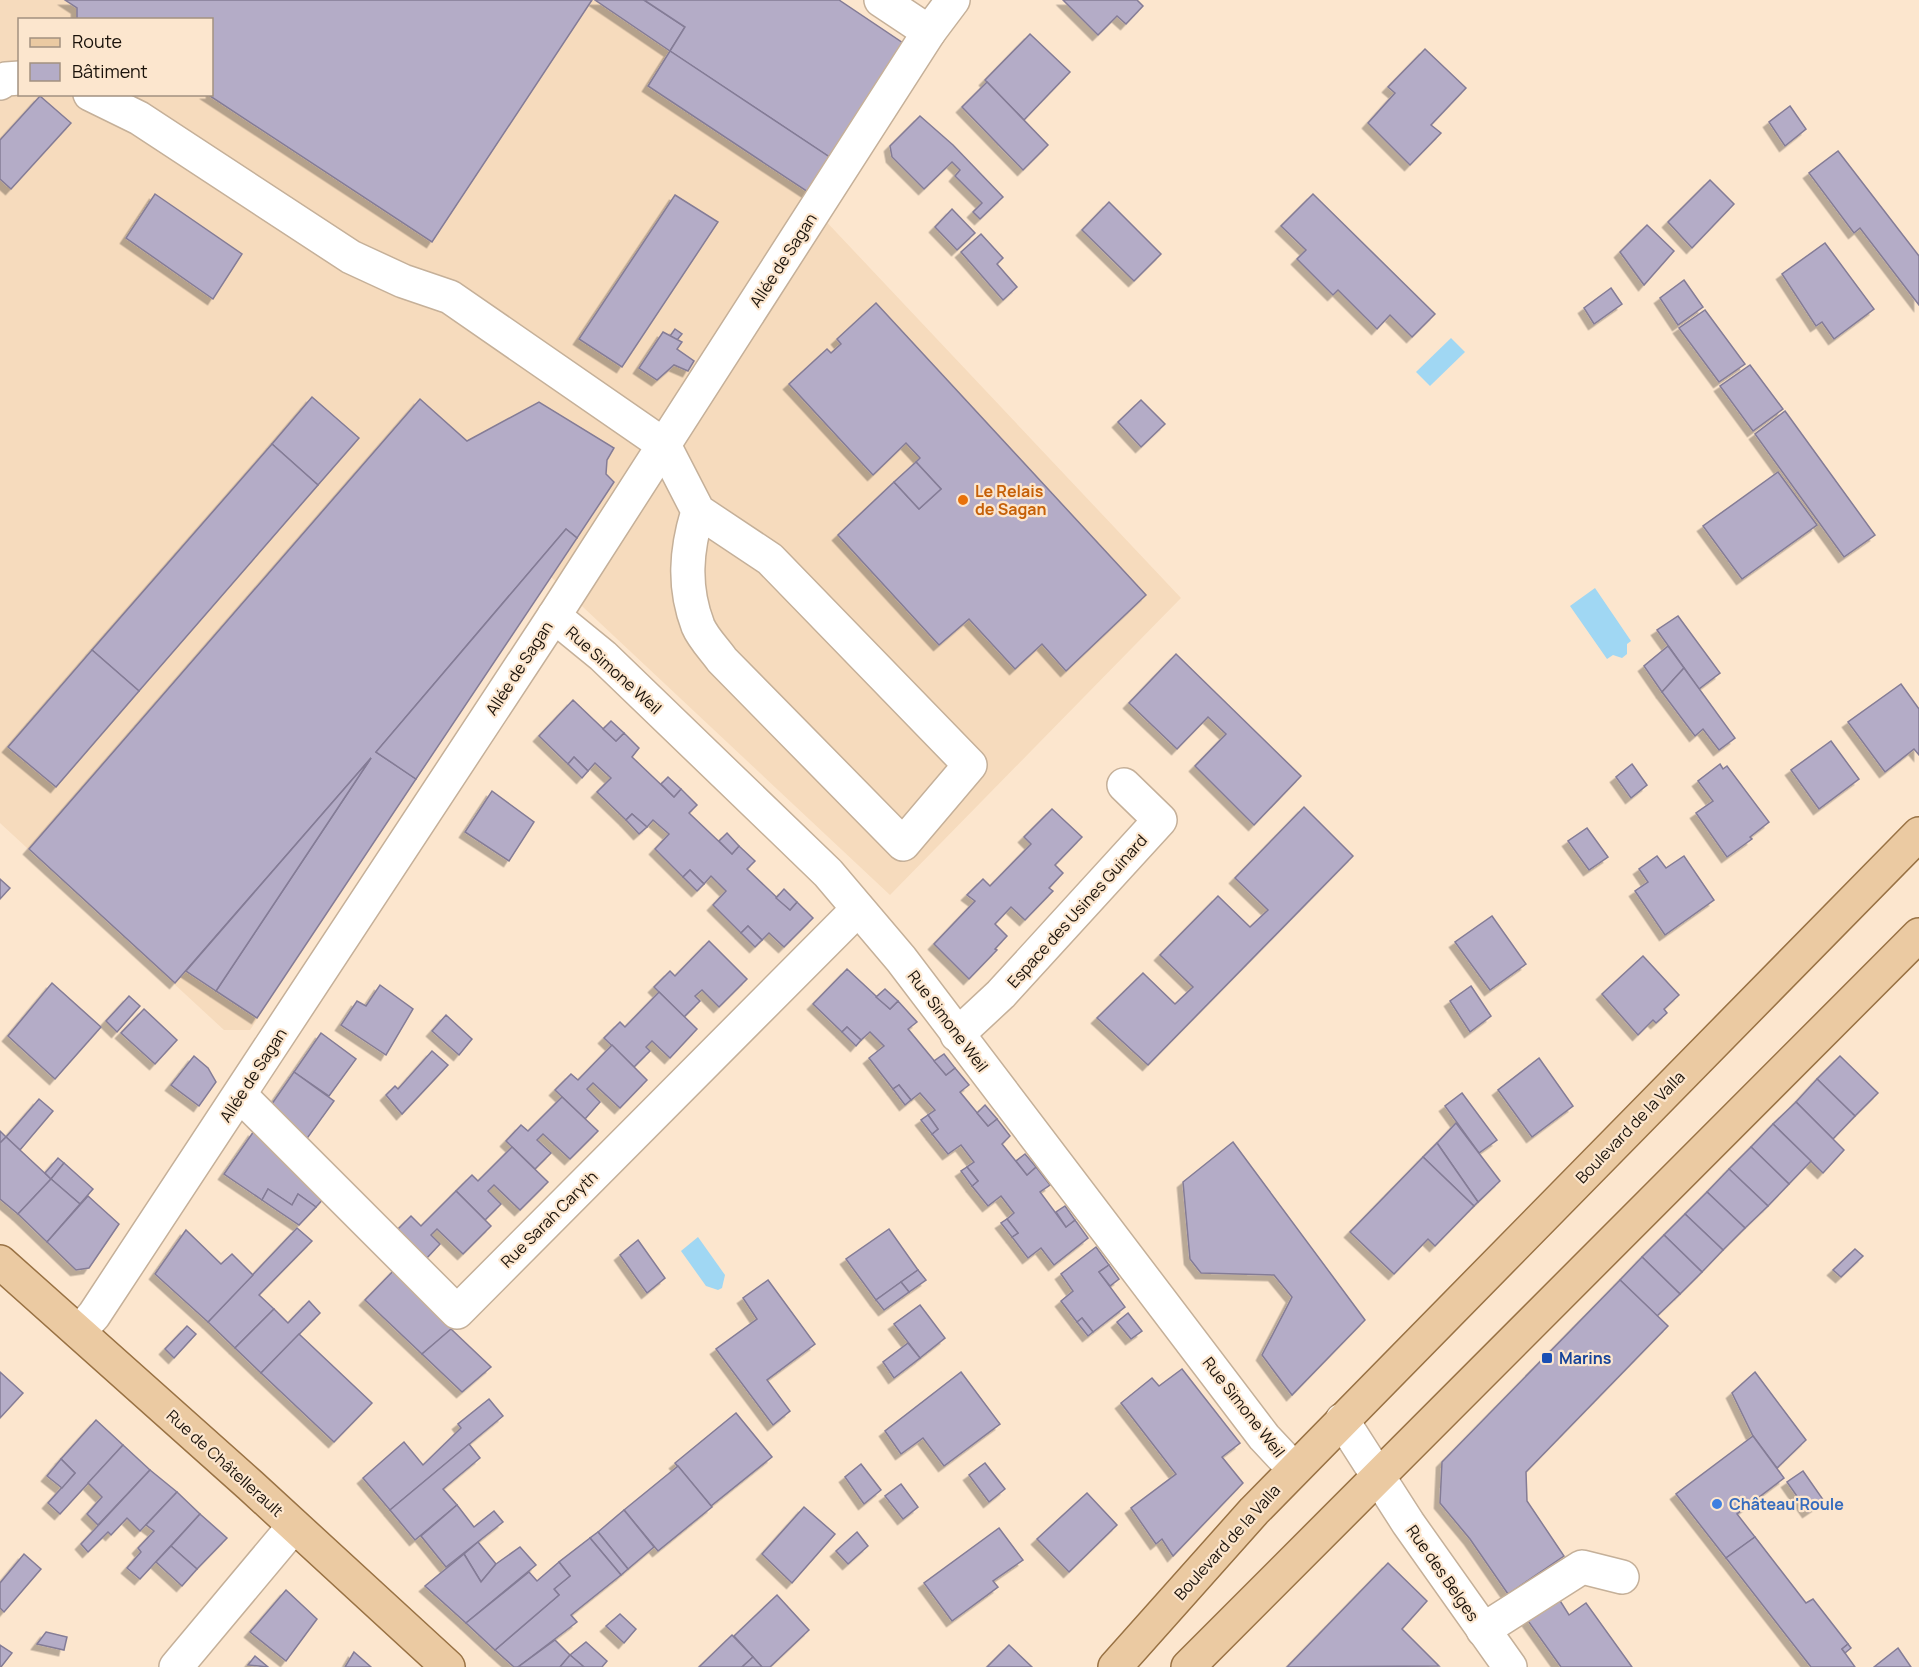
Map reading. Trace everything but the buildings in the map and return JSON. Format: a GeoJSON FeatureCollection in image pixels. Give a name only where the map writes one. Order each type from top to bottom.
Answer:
{"type":"FeatureCollection","features":[{"type":"Feature","properties":{"kind":"main road","name":"Boulevard de la Valla"},"geometry":{"type":"LineString","coordinates":[[1115,1667],[1294,1469],[1919,834]]}},
{"type":"Feature","properties":{"kind":"main road"},"geometry":{"type":"LineString","coordinates":[[1188,1667],[1919,935]]}},
{"type":"Feature","properties":{"kind":"main road","name":"Rue de Châtellerault"},"geometry":{"type":"LineString","coordinates":[[0,1262],[448,1667]]}},
{"type":"Feature","properties":{"kind":"street"},"geometry":{"type":"LineString","coordinates":[[881,0],[929,32]]}},
{"type":"Feature","properties":{"kind":"street","name":"Allée de Sagan"},"geometry":{"type":"LineString","coordinates":[[79,1332],[94,1315],[240,1095],[554,616],[929,32],[953,0]]}},
{"type":"Feature","properties":{"kind":"street"},"geometry":{"type":"LineString","coordinates":[[0,83],[6,79],[18,78]]}},
{"type":"Feature","properties":{"kind":"street"},"geometry":{"type":"LineString","coordinates":[[94,96],[139,118],[351,257],[403,281],[450,297],[664,445],[699,511],[770,559],[970,765],[903,844],[722,660],[699,627],[686,579],[688,542],[699,511]]}},
{"type":"Feature","properties":{"kind":"street","name":"Rue Simone Weil"},"geometry":{"type":"LineString","coordinates":[[554,616],[603,656],[828,873],[901,959],[1264,1437],[1294,1469]]}},
{"type":"Feature","properties":{"kind":"street","name":"Espace des Usines Guinard"},"geometry":{"type":"LineString","coordinates":[[957,1035],[1001,994],[1160,820],[1124,785]]}},
{"type":"Feature","properties":{"kind":"street","name":"Rue Sarah Caryth"},"geometry":{"type":"LineString","coordinates":[[240,1095],[457,1312],[858,909]]}},
{"type":"Feature","properties":{"kind":"street"},"geometry":{"type":"LineString","coordinates":[[1342,1420],[1379,1478]]}},
{"type":"Feature","properties":{"kind":"street","name":"Rue des Belges"},"geometry":{"type":"LineString","coordinates":[[1379,1478],[1510,1667]]}},
{"type":"Feature","properties":{"kind":"street"},"geometry":{"type":"LineString","coordinates":[[176,1667],[294,1526]]}},
{"type":"Feature","properties":{"kind":"street"},"geometry":{"type":"LineString","coordinates":[[1483,1630],[1582,1567],[1622,1577]]}},
{"type":"Feature","properties":{"kind":"shaded area"},"geometry":{"type":"Polygon","coordinates":[[[0,0],[839,0],[906,45],[804,198],[1181,598],[890,895],[551,577],[250,1030],[224,1030],[0,823],[0,0]]]}},
{"type":"Feature","properties":{"kind":"water"},"geometry":{"type":"Polygon","coordinates":[[[1451,338],[1465,352],[1430,386],[1416,372],[1451,338]]]}},
{"type":"Feature","properties":{"kind":"water"},"geometry":{"type":"Polygon","coordinates":[[[1595,588],[1631,641],[1627,644],[1627,654],[1622,658],[1613,655],[1607,659],[1570,606],[1595,588]]]}},
{"type":"Feature","properties":{"kind":"water"},"geometry":{"type":"Polygon","coordinates":[[[698,1237],[725,1275],[722,1288],[718,1290],[706,1286],[681,1251],[698,1237]]]}},
{"type":"Feature","properties":{"kind":"place","name":"Le Relais de Sagan"},"geometry":{"type":"Point","coordinates":[963,500]}},
{"type":"Feature","properties":{"kind":"place","name":"Marins"},"geometry":{"type":"Point","coordinates":[1547,1358]}},
{"type":"Feature","properties":{"kind":"place","name":"Château'Roule"},"geometry":{"type":"Point","coordinates":[1717,1504]}}]}
